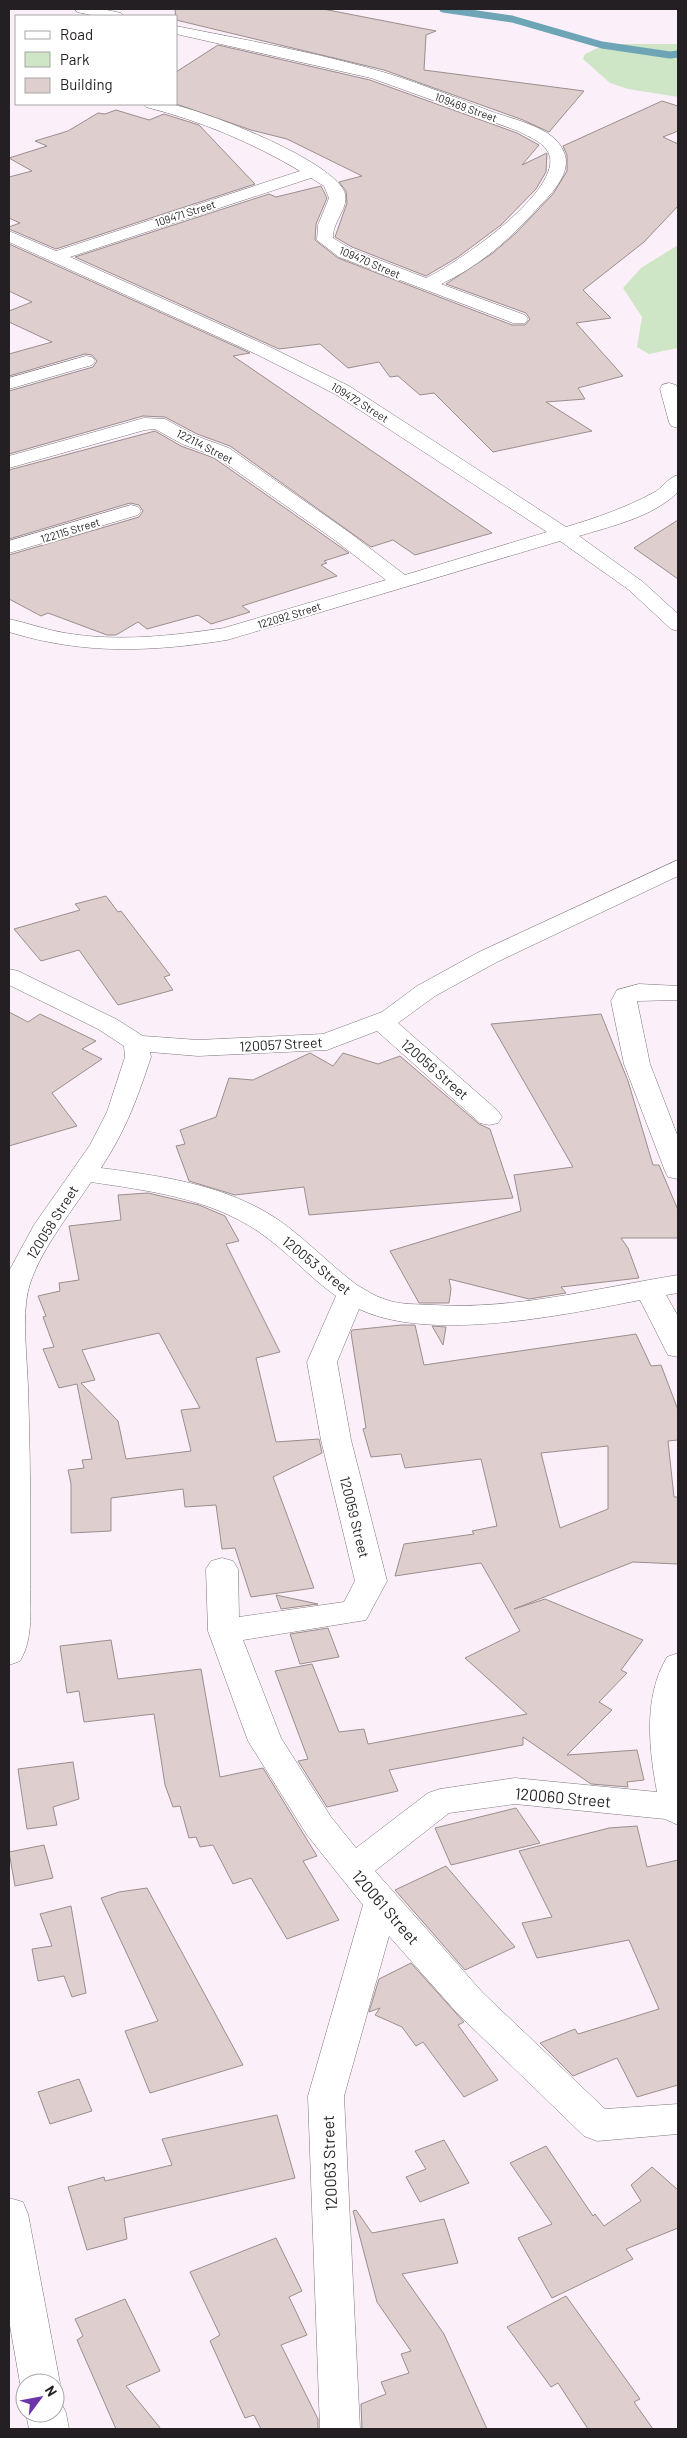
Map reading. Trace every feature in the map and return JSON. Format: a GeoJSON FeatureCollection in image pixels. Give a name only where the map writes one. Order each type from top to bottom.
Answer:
{"type":"FeatureCollection","features":[{"type":"Feature","properties":{"kind":"street"},"geometry":{"type":"LineString","coordinates":[[82,9],[111,15]]}},
{"type":"Feature","properties":{"kind":"street","name":"109469 Street"},"geometry":{"type":"LineString","coordinates":[[178,30],[379,76],[508,122],[535,134],[554,146],[557,154],[557,166],[550,184],[528,209],[482,254],[463,267],[425,285]]}},
{"type":"Feature","properties":{"kind":"street","name":"109470 Street"},"geometry":{"type":"LineString","coordinates":[[156,105],[213,120],[251,138],[313,172],[338,192],[336,206],[324,230],[325,240],[345,253],[425,285],[519,319]]}},
{"type":"Feature","properties":{"kind":"street","name":"109471 Street"},"geometry":{"type":"LineString","coordinates":[[57,256],[313,172]]}},
{"type":"Feature","properties":{"kind":"street","name":"109472 Street"},"geometry":{"type":"LineString","coordinates":[[9,236],[57,256],[291,364],[342,390],[565,534],[636,586],[678,625]]}},
{"type":"Feature","properties":{"kind":"street"},"geometry":{"type":"LineString","coordinates":[[9,384],[86,361]]}},
{"type":"Feature","properties":{"kind":"street"},"geometry":{"type":"LineString","coordinates":[[669,389],[678,422]]}},
{"type":"Feature","properties":{"kind":"street","name":"122114 Street"},"geometry":{"type":"LineString","coordinates":[[9,462],[144,424],[158,423],[228,457],[343,537],[400,580]]}},
{"type":"Feature","properties":{"kind":"street","name":"122092 Street"},"geometry":{"type":"LineString","coordinates":[[9,625],[33,633],[77,642],[124,646],[178,642],[227,634],[400,580],[617,518],[662,496],[678,481]]}},
{"type":"Feature","properties":{"kind":"street","name":"122115 Street"},"geometry":{"type":"LineString","coordinates":[[9,547],[131,511]]}},
{"type":"Feature","properties":{"kind":"street","name":"120057 Street"},"geometry":{"type":"LineString","coordinates":[[9,976],[107,1024],[137,1042],[198,1048],[327,1042],[380,1021],[426,991],[488,957],[606,899],[678,867]]}},
{"type":"Feature","properties":{"kind":"street"},"geometry":{"type":"LineString","coordinates":[[678,993],[639,992],[626,995],[624,1001],[637,1064],[678,1170]]}},
{"type":"Feature","properties":{"kind":"street","name":"120056 Street"},"geometry":{"type":"LineString","coordinates":[[380,1021],[490,1117]]}},
{"type":"Feature","properties":{"kind":"street","name":"120058 Street"},"geometry":{"type":"LineString","coordinates":[[9,1653],[14,1627],[16,1512],[12,1326],[14,1291],[26,1263],[82,1173],[103,1145],[120,1112],[138,1057],[137,1042]]}},
{"type":"Feature","properties":{"kind":"street","name":"120053 Street"},"geometry":{"type":"LineString","coordinates":[[82,1173],[166,1187],[233,1207],[269,1226],[351,1294],[376,1306],[388,1309],[426,1314],[477,1315],[534,1311],[678,1284]]}},
{"type":"Feature","properties":{"kind":"street"},"geometry":{"type":"LineString","coordinates":[[648,1289],[666,1319],[678,1348]]}},
{"type":"Feature","properties":{"kind":"street","name":"120059 Street"},"geometry":{"type":"LineString","coordinates":[[224,1631],[355,1612],[371,1581],[336,1440],[322,1362],[351,1294]]}},
{"type":"Feature","properties":{"kind":"street","name":"120061 Street"},"geometry":{"type":"LineString","coordinates":[[222,1569],[224,1631],[265,1741],[318,1826],[381,1904],[470,2003],[597,2125],[678,2119]]}},
{"type":"Feature","properties":{"kind":"street"},"geometry":{"type":"LineString","coordinates":[[677,1810],[666,1756],[667,1708],[678,1665]]}},
{"type":"Feature","properties":{"kind":"street","name":"120060 Street"},"geometry":{"type":"LineString","coordinates":[[353,1869],[440,1802],[515,1791],[677,1810]]}},
{"type":"Feature","properties":{"kind":"street","name":"120063 Street"},"geometry":{"type":"LineString","coordinates":[[340,2429],[326,2096],[381,1904]]}},
{"type":"Feature","properties":{"kind":"street"},"geometry":{"type":"LineString","coordinates":[[9,2214],[38,2373]]}},
{"type":"Feature","properties":{"kind":"green space"},"geometry":{"type":"Polygon","coordinates":[[[606,44],[678,44],[678,97],[628,89],[610,83],[583,59],[585,54],[606,44]]]}},
{"type":"Feature","properties":{"kind":"green space"},"geometry":{"type":"Polygon","coordinates":[[[678,245],[678,348],[649,354],[637,347],[642,317],[623,288],[641,268],[678,245]]]}},
{"type":"Feature","properties":{"kind":"building"},"geometry":{"type":"Polygon","coordinates":[[[175,9],[323,9],[436,31],[426,35],[424,70],[584,91],[549,132],[523,120],[384,70],[178,20],[178,15],[176,15],[175,9]]]}},
{"type":"Feature","properties":{"kind":"building"},"geometry":{"type":"Polygon","coordinates":[[[218,45],[370,80],[517,133],[539,145],[522,165],[547,153],[546,172],[536,189],[501,225],[458,257],[426,276],[352,247],[335,237],[347,203],[346,191],[339,182],[362,176],[287,139],[251,130],[178,105],[178,71],[218,45]]]}},
{"type":"Feature","properties":{"kind":"building"},"geometry":{"type":"Polygon","coordinates":[[[662,101],[678,106],[678,131],[663,137],[678,144],[678,206],[644,242],[583,290],[611,318],[576,323],[623,376],[578,388],[585,399],[546,402],[592,431],[493,452],[434,393],[420,395],[398,376],[390,377],[379,362],[348,368],[320,344],[279,349],[75,257],[269,194],[276,197],[321,186],[327,198],[316,224],[315,240],[338,258],[512,325],[525,325],[530,319],[526,313],[446,284],[493,253],[516,233],[553,194],[567,171],[567,155],[563,146],[662,101]]]}},
{"type":"Feature","properties":{"kind":"building"},"geometry":{"type":"Polygon","coordinates":[[[116,110],[149,120],[164,114],[199,125],[255,184],[56,249],[9,229],[9,227],[20,223],[9,218],[9,177],[32,171],[9,158],[47,146],[35,141],[68,131],[98,113],[105,114],[116,110]]]}},
{"type":"Feature","properties":{"kind":"building"},"geometry":{"type":"Polygon","coordinates":[[[9,244],[250,353],[233,356],[492,533],[415,555],[393,540],[371,547],[230,446],[197,434],[165,417],[143,416],[9,454],[9,391],[93,367],[97,361],[92,355],[85,354],[9,376],[9,354],[52,342],[9,322],[9,311],[32,302],[9,291],[9,244]]]}},
{"type":"Feature","properties":{"kind":"building"},"geometry":{"type":"Polygon","coordinates":[[[155,431],[181,446],[214,458],[349,553],[324,561],[327,563],[321,565],[337,576],[242,606],[250,612],[211,624],[198,615],[147,629],[138,622],[116,635],[107,635],[48,613],[41,616],[9,599],[9,555],[139,517],[143,511],[139,505],[130,503],[9,539],[9,470],[155,431]]]}},
{"type":"Feature","properties":{"kind":"building"},"geometry":{"type":"Polygon","coordinates":[[[678,520],[678,579],[634,548],[678,520]]]}},
{"type":"Feature","properties":{"kind":"building"},"geometry":{"type":"Polygon","coordinates":[[[106,896],[118,912],[121,911],[170,975],[164,977],[173,990],[118,1005],[79,950],[41,961],[14,929],[80,910],[75,904],[106,896]]]}},
{"type":"Feature","properties":{"kind":"building"},"geometry":{"type":"Polygon","coordinates":[[[9,1012],[28,1022],[40,1014],[96,1041],[82,1049],[102,1059],[52,1093],[77,1126],[9,1146],[9,1012]]]}},
{"type":"Feature","properties":{"kind":"building"},"geometry":{"type":"Polygon","coordinates":[[[601,1014],[628,1081],[653,1165],[659,1165],[678,1210],[678,1238],[621,1238],[628,1248],[639,1278],[561,1287],[566,1293],[529,1299],[449,1279],[451,1289],[449,1303],[419,1303],[390,1251],[521,1211],[514,1175],[573,1167],[491,1024],[601,1014]]]}},
{"type":"Feature","properties":{"kind":"building"},"geometry":{"type":"Polygon","coordinates":[[[310,1053],[333,1066],[343,1053],[378,1064],[400,1056],[479,1124],[490,1129],[513,1198],[309,1215],[304,1187],[235,1195],[189,1181],[176,1146],[185,1144],[180,1130],[216,1117],[229,1078],[253,1080],[310,1053]]]}},
{"type":"Feature","properties":{"kind":"building"},"geometry":{"type":"Polygon","coordinates":[[[148,1193],[199,1205],[225,1216],[239,1241],[226,1244],[280,1352],[256,1358],[276,1442],[319,1439],[322,1453],[273,1477],[314,1588],[251,1597],[235,1548],[222,1549],[216,1505],[185,1507],[183,1489],[111,1498],[111,1531],[71,1533],[71,1484],[68,1470],[84,1468],[82,1460],[92,1459],[77,1384],[59,1388],[43,1349],[54,1347],[43,1317],[46,1316],[38,1296],[60,1291],[59,1283],[79,1280],[69,1226],[121,1220],[118,1195],[148,1193]],[[159,1333],[82,1350],[95,1380],[81,1383],[118,1421],[126,1459],[191,1451],[181,1410],[200,1408],[159,1333]]]}},
{"type":"Feature","properties":{"kind":"building"},"geometry":{"type":"Polygon","coordinates":[[[415,1325],[424,1365],[636,1334],[651,1366],[661,1365],[678,1410],[678,1440],[668,1441],[674,1497],[678,1497],[678,1564],[633,1562],[514,1609],[545,1599],[643,1640],[621,1670],[627,1673],[599,1702],[612,1710],[567,1755],[637,1750],[644,1780],[627,1782],[628,1787],[591,1784],[523,1737],[523,1745],[389,1770],[398,1791],[327,1807],[298,1761],[308,1759],[275,1671],[312,1664],[339,1732],[364,1729],[368,1744],[527,1714],[465,1658],[520,1631],[481,1563],[395,1576],[404,1544],[474,1534],[472,1531],[497,1526],[481,1459],[405,1468],[401,1454],[371,1457],[363,1429],[366,1428],[352,1330],[415,1325]],[[608,1446],[541,1453],[560,1528],[608,1509],[608,1446]]]}},
{"type":"Feature","properties":{"kind":"building"},"geometry":{"type":"Polygon","coordinates":[[[432,1326],[446,1327],[443,1345],[432,1326]]]}},
{"type":"Feature","properties":{"kind":"building"},"geometry":{"type":"Polygon","coordinates":[[[276,1595],[318,1604],[281,1609],[276,1595]]]}},
{"type":"Feature","properties":{"kind":"building"},"geometry":{"type":"Polygon","coordinates":[[[328,1628],[339,1657],[300,1664],[290,1634],[328,1628]]]}},
{"type":"Feature","properties":{"kind":"building"},"geometry":{"type":"Polygon","coordinates":[[[111,1640],[118,1679],[201,1669],[220,1777],[263,1768],[317,1856],[303,1861],[339,1920],[287,1939],[251,1878],[233,1884],[213,1845],[200,1847],[196,1837],[189,1838],[180,1806],[173,1807],[165,1785],[154,1714],[84,1722],[79,1691],[67,1693],[60,1646],[111,1640]]]}},
{"type":"Feature","properties":{"kind":"building"},"geometry":{"type":"Polygon","coordinates":[[[73,1762],[79,1799],[53,1807],[57,1825],[27,1829],[18,1769],[73,1762]]]}},
{"type":"Feature","properties":{"kind":"building"},"geometry":{"type":"Polygon","coordinates":[[[516,1808],[540,1843],[451,1865],[435,1828],[516,1808]]]}},
{"type":"Feature","properties":{"kind":"building"},"geometry":{"type":"Polygon","coordinates":[[[637,1826],[647,1867],[678,1860],[678,2085],[637,2097],[617,2058],[573,2076],[540,2043],[575,2029],[578,2034],[659,2009],[629,1940],[537,1958],[522,1923],[552,1917],[519,1851],[609,1828],[637,1826]]]}},
{"type":"Feature","properties":{"kind":"building"},"geometry":{"type":"Polygon","coordinates":[[[44,1845],[53,1878],[15,1886],[9,1852],[44,1845]]]}},
{"type":"Feature","properties":{"kind":"building"},"geometry":{"type":"Polygon","coordinates":[[[446,1866],[515,1947],[465,1970],[395,1890],[446,1866]]]}},
{"type":"Feature","properties":{"kind":"building"},"geometry":{"type":"Polygon","coordinates":[[[147,1888],[243,2065],[150,2093],[125,2031],[158,2021],[101,1898],[119,1892],[147,1888]]]}},
{"type":"Feature","properties":{"kind":"building"},"geometry":{"type":"Polygon","coordinates":[[[71,1906],[86,1993],[72,1997],[64,1976],[38,1981],[32,1949],[52,1946],[40,1914],[71,1906]]]}},
{"type":"Feature","properties":{"kind":"building"},"geometry":{"type":"Polygon","coordinates":[[[411,1963],[464,2022],[458,2025],[498,2080],[464,2097],[423,2042],[416,2046],[402,2027],[375,2015],[380,2008],[369,2012],[379,1979],[411,1963]]]}},
{"type":"Feature","properties":{"kind":"building"},"geometry":{"type":"Polygon","coordinates":[[[79,2079],[92,2111],[50,2124],[38,2092],[79,2079]]]}},
{"type":"Feature","properties":{"kind":"building"},"geometry":{"type":"Polygon","coordinates":[[[277,2115],[295,2178],[124,2218],[127,2239],[87,2250],[68,2187],[104,2177],[105,2181],[172,2165],[162,2139],[277,2115]]]}},
{"type":"Feature","properties":{"kind":"building"},"geometry":{"type":"Polygon","coordinates":[[[444,2140],[469,2183],[420,2202],[406,2177],[426,2169],[415,2151],[444,2140]]]}},
{"type":"Feature","properties":{"kind":"building"},"geometry":{"type":"Polygon","coordinates":[[[546,2146],[593,2216],[595,2214],[604,2226],[641,2201],[631,2185],[652,2167],[678,2190],[678,2228],[626,2249],[633,2259],[552,2298],[518,2238],[552,2224],[510,2163],[546,2146]]]}},
{"type":"Feature","properties":{"kind":"building"},"geometry":{"type":"Polygon","coordinates":[[[356,2210],[372,2233],[444,2219],[458,2263],[402,2274],[444,2334],[487,2429],[362,2429],[361,2404],[386,2394],[381,2382],[409,2373],[401,2354],[411,2351],[377,2302],[353,2211],[356,2210]]]}},
{"type":"Feature","properties":{"kind":"building"},"geometry":{"type":"Polygon","coordinates":[[[276,2238],[302,2291],[289,2297],[307,2335],[281,2345],[318,2419],[318,2429],[261,2429],[254,2415],[245,2418],[210,2341],[220,2335],[190,2272],[276,2238]]]}},
{"type":"Feature","properties":{"kind":"building"},"geometry":{"type":"Polygon","coordinates":[[[566,2296],[640,2399],[634,2402],[653,2429],[588,2429],[558,2383],[551,2387],[507,2327],[566,2296]]]}},
{"type":"Feature","properties":{"kind":"building"},"geometry":{"type":"Polygon","coordinates":[[[125,2299],[160,2371],[126,2386],[161,2429],[116,2429],[77,2340],[83,2336],[75,2319],[125,2299]]]}},
{"type":"Feature","properties":{"kind":"waterway"},"geometry":{"type":"LineString","coordinates":[[443,9],[512,19],[602,45],[670,55],[678,54]]}}]}
